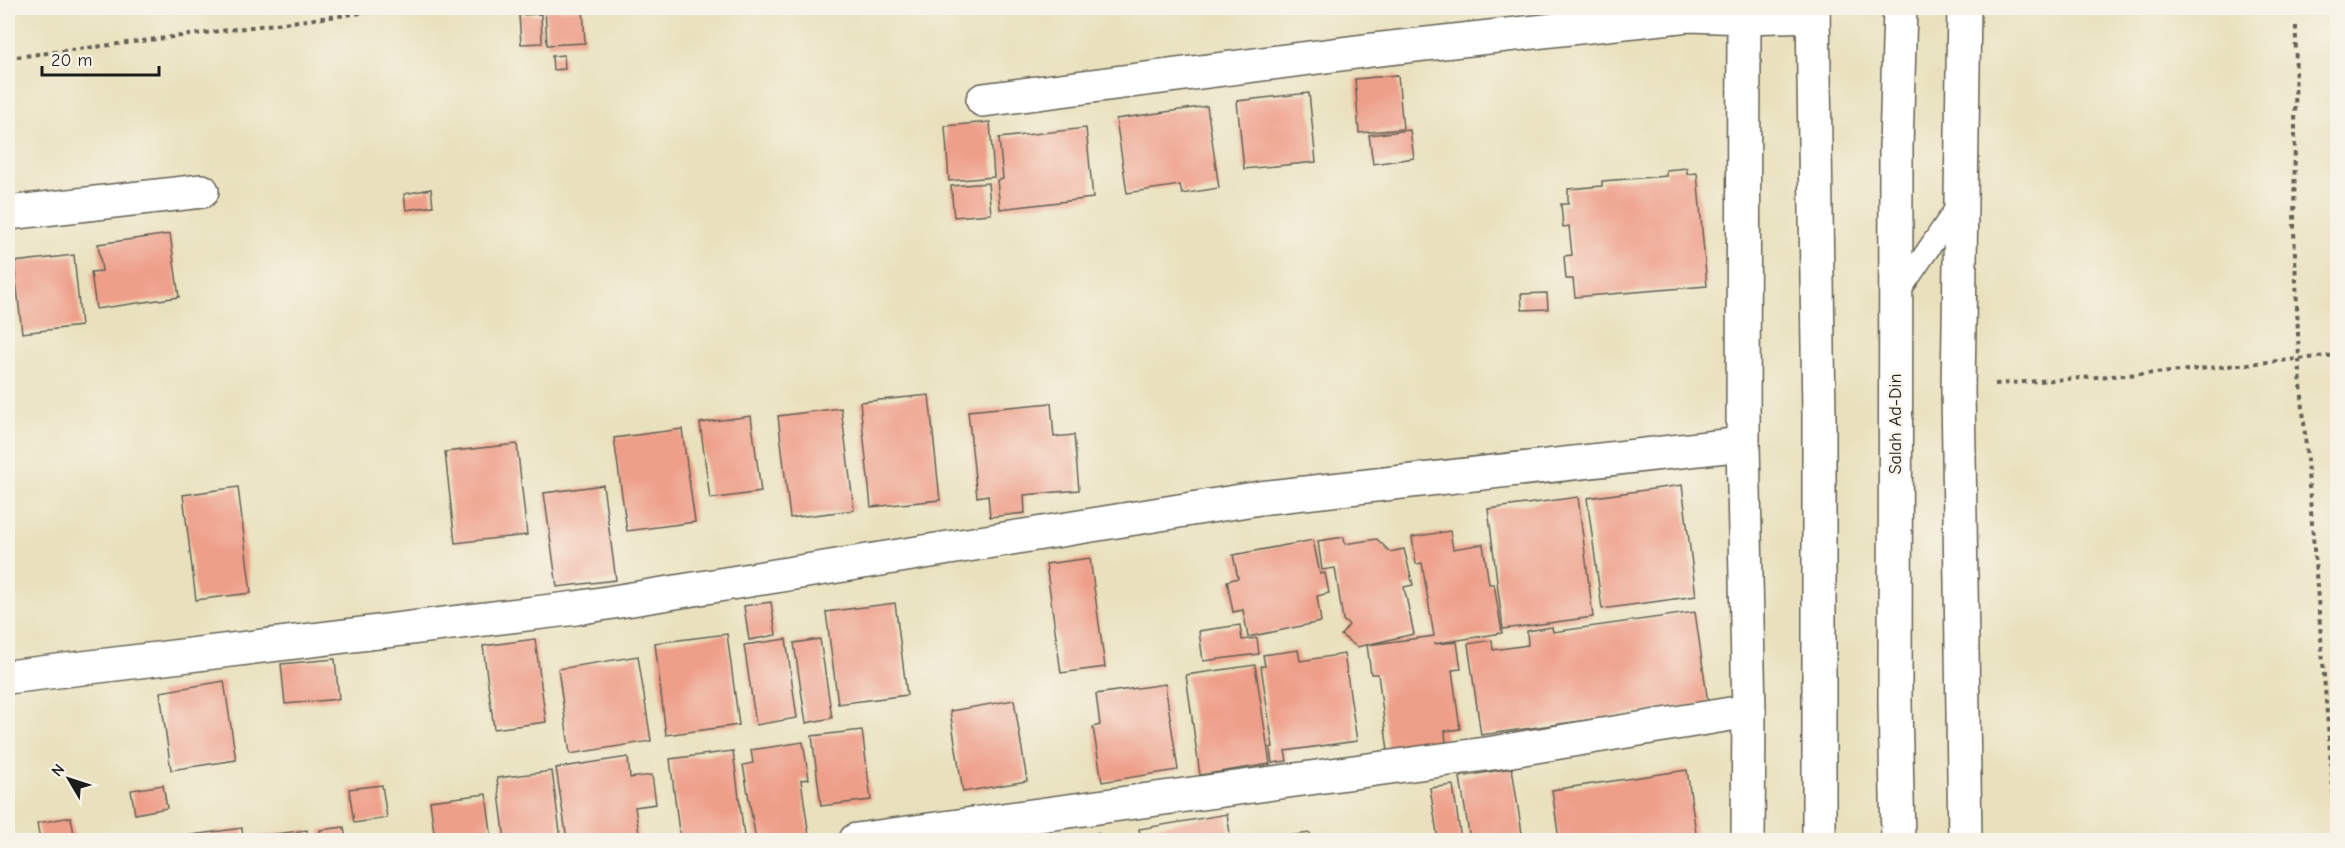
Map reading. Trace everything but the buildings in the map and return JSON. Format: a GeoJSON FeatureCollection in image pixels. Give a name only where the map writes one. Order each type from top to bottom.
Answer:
{"type":"FeatureCollection","features":[{"type":"Feature","properties":{"kind":"main road","name":"Salah Ad-Din"},"geometry":{"type":"LineString","coordinates":[[1898,840],[1895,704],[1896,147],[1900,8]]}},
{"type":"Feature","properties":{"kind":"main road"},"geometry":{"type":"LineString","coordinates":[[1965,8],[1958,390],[1965,840]]}},
{"type":"Feature","properties":{"kind":"main road"},"geometry":{"type":"LineString","coordinates":[[983,100],[1372,50],[1689,15],[1813,11],[1819,414],[1819,840]]}},
{"type":"Feature","properties":{"kind":"main road"},"geometry":{"type":"LineString","coordinates":[[1744,12],[1743,444],[1749,711],[1748,840]]}},
{"type":"Feature","properties":{"kind":"main road"},"geometry":{"type":"LineString","coordinates":[[8,213],[202,191]]}},
{"type":"Feature","properties":{"kind":"main road"},"geometry":{"type":"LineString","coordinates":[[8,677],[576,609],[1260,498],[1743,444]]}},
{"type":"Feature","properties":{"kind":"main road"},"geometry":{"type":"LineString","coordinates":[[856,840],[1493,753],[1749,711]]}},
{"type":"Feature","properties":{"kind":"lane"},"geometry":{"type":"LineString","coordinates":[[1896,296],[1961,201]]}},
{"type":"Feature","properties":{"kind":"path"},"geometry":{"type":"LineString","coordinates":[[8,58],[401,8]]}},
{"type":"Feature","properties":{"kind":"path"},"geometry":{"type":"LineString","coordinates":[[2296,26],[2294,230],[2299,359],[2337,840]]}},
{"type":"Feature","properties":{"kind":"path"},"geometry":{"type":"LineString","coordinates":[[1958,390],[2005,382],[2169,372],[2337,355]]}}]}
